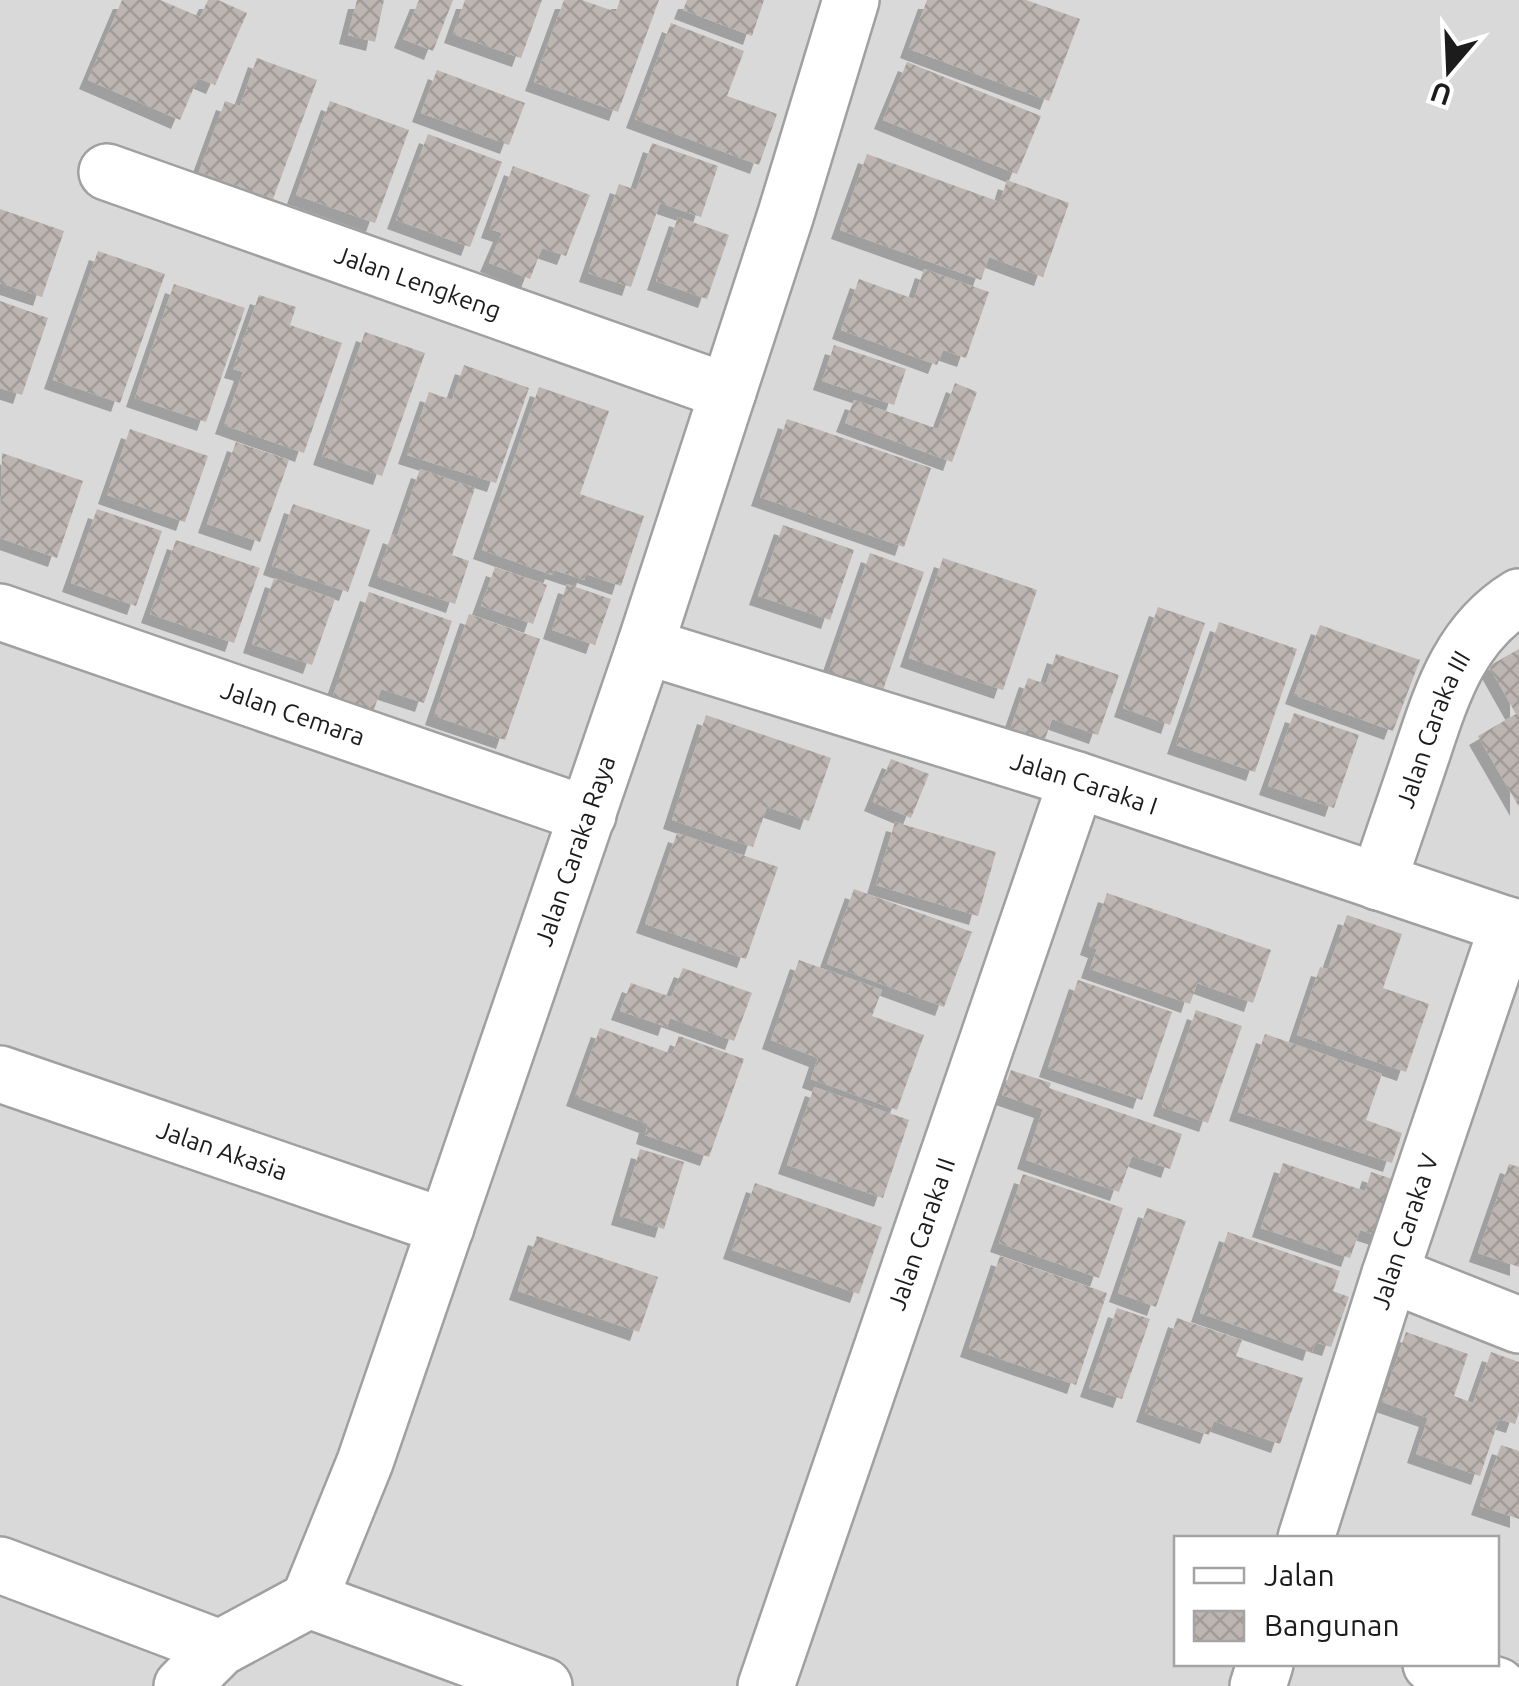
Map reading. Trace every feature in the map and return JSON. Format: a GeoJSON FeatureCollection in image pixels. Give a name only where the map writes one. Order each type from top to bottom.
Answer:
{"type":"FeatureCollection","features":[{"type":"Feature","properties":{"kind":"street","name":"Jalan Caraka Raya"},"geometry":{"type":"LineString","coordinates":[[309,1600],[372,1446],[588,815],[728,392],[851,0]]}},
{"type":"Feature","properties":{"kind":"street","name":"Jalan Lengkeng"},"geometry":{"type":"LineString","coordinates":[[106,172],[728,392]]}},
{"type":"Feature","properties":{"kind":"street","name":"Jalan Caraka III"},"geometry":{"type":"LineString","coordinates":[[1378,882],[1438,705],[1458,659],[1484,623],[1519,597]]}},
{"type":"Feature","properties":{"kind":"street","name":"Jalan Cemara"},"geometry":{"type":"LineString","coordinates":[[0,612],[588,815]]}},
{"type":"Feature","properties":{"kind":"street","name":"Jalan Caraka I"},"geometry":{"type":"LineString","coordinates":[[645,646],[1076,780],[1513,927]]}},
{"type":"Feature","properties":{"kind":"street","name":"Jalan Caraka II"},"geometry":{"type":"LineString","coordinates":[[766,1686],[1076,780]]}},
{"type":"Feature","properties":{"kind":"street","name":"Jalan Caraka V"},"geometry":{"type":"LineString","coordinates":[[1307,1536],[1390,1274],[1513,927]]}},
{"type":"Feature","properties":{"kind":"street","name":"Jalan Akasia"},"geometry":{"type":"LineString","coordinates":[[0,1074],[446,1227]]}},
{"type":"Feature","properties":{"kind":"street"},"geometry":{"type":"LineString","coordinates":[[1390,1274],[1519,1325]]}},
{"type":"Feature","properties":{"kind":"street"},"geometry":{"type":"LineString","coordinates":[[0,1565],[220,1648]]}},
{"type":"Feature","properties":{"kind":"street"},"geometry":{"type":"LineString","coordinates":[[182,1686],[220,1648],[309,1600],[544,1686]]}},
{"type":"Feature","properties":{"kind":"street"},"geometry":{"type":"LineString","coordinates":[[1437,1666],[1498,1686]]}},
{"type":"Feature","properties":{"kind":"shaded area"},"geometry":{"type":"Polygon","coordinates":[[[0,0],[1519,0],[1519,1686],[0,1686],[0,0]]]}},
{"type":"Feature","properties":{"kind":"building"},"geometry":{"type":"Polygon","coordinates":[[[122,0],[160,0],[200,17],[208,0],[218,0],[247,13],[215,85],[198,78],[180,120],[88,80],[122,0]]]}},
{"type":"Feature","properties":{"kind":"building"},"geometry":{"type":"Polygon","coordinates":[[[357,0],[384,0],[375,42],[348,35],[357,0]]]}},
{"type":"Feature","properties":{"kind":"building"},"geometry":{"type":"Polygon","coordinates":[[[419,0],[453,0],[433,51],[403,39],[419,0]]]}},
{"type":"Feature","properties":{"kind":"building"},"geometry":{"type":"Polygon","coordinates":[[[465,0],[542,0],[521,58],[453,34],[465,0]]]}},
{"type":"Feature","properties":{"kind":"building"},"geometry":{"type":"Polygon","coordinates":[[[564,0],[582,0],[616,12],[620,0],[659,0],[618,112],[534,82],[564,0]]]}},
{"type":"Feature","properties":{"kind":"building"},"geometry":{"type":"Polygon","coordinates":[[[687,0],[764,0],[752,36],[683,10],[687,0]]]}},
{"type":"Feature","properties":{"kind":"building"},"geometry":{"type":"Polygon","coordinates":[[[927,0],[1026,0],[1080,19],[1049,101],[909,49],[927,0]]]}},
{"type":"Feature","properties":{"kind":"building"},"geometry":{"type":"Polygon","coordinates":[[[671,23],[744,51],[727,96],[777,114],[759,165],[635,119],[671,23]]]}},
{"type":"Feature","properties":{"kind":"building"},"geometry":{"type":"Polygon","coordinates":[[[257,58],[317,80],[273,199],[199,172],[225,101],[240,106],[257,58]]]}},
{"type":"Feature","properties":{"kind":"building"},"geometry":{"type":"Polygon","coordinates":[[[907,62],[1041,116],[1017,174],[883,120],[907,62]]]}},
{"type":"Feature","properties":{"kind":"building"},"geometry":{"type":"Polygon","coordinates":[[[437,70],[525,103],[509,145],[421,113],[437,70]]]}},
{"type":"Feature","properties":{"kind":"building"},"geometry":{"type":"Polygon","coordinates":[[[330,101],[409,130],[375,223],[296,195],[330,101]]]}},
{"type":"Feature","properties":{"kind":"building"},"geometry":{"type":"Polygon","coordinates":[[[428,134],[502,162],[470,247],[396,220],[428,134]]]}},
{"type":"Feature","properties":{"kind":"building"},"geometry":{"type":"Polygon","coordinates":[[[652,143],[718,166],[701,217],[660,203],[631,287],[588,273],[619,184],[636,190],[652,143]]]}},
{"type":"Feature","properties":{"kind":"building"},"geometry":{"type":"Polygon","coordinates":[[[867,154],[1000,202],[1007,180],[1069,203],[1043,277],[989,257],[981,280],[840,230],[867,154]]]}},
{"type":"Feature","properties":{"kind":"building"},"geometry":{"type":"Polygon","coordinates":[[[513,166],[590,195],[566,256],[542,248],[530,279],[489,263],[502,233],[490,229],[513,166]]]}},
{"type":"Feature","properties":{"kind":"building"},"geometry":{"type":"Polygon","coordinates":[[[0,209],[64,231],[42,297],[0,283],[0,209]]]}},
{"type":"Feature","properties":{"kind":"building"},"geometry":{"type":"Polygon","coordinates":[[[678,217],[729,235],[707,299],[656,281],[678,217]]]}},
{"type":"Feature","properties":{"kind":"building"},"geometry":{"type":"Polygon","coordinates":[[[98,251],[165,274],[120,403],[53,380],[98,251]]]}},
{"type":"Feature","properties":{"kind":"building"},"geometry":{"type":"Polygon","coordinates":[[[924,269],[989,292],[966,358],[943,350],[937,365],[841,330],[859,279],[914,299],[924,269]]]}},
{"type":"Feature","properties":{"kind":"building"},"geometry":{"type":"Polygon","coordinates":[[[174,284],[245,308],[206,422],[135,398],[174,284]]]}},
{"type":"Feature","properties":{"kind":"building"},"geometry":{"type":"Polygon","coordinates":[[[259,295],[296,307],[290,325],[342,343],[304,453],[224,425],[243,372],[233,369],[259,295]]]}},
{"type":"Feature","properties":{"kind":"building"},"geometry":{"type":"Polygon","coordinates":[[[0,301],[48,318],[22,395],[0,388],[0,301]]]}},
{"type":"Feature","properties":{"kind":"building"},"geometry":{"type":"Polygon","coordinates":[[[365,332],[425,353],[382,476],[322,456],[365,332]]]}},
{"type":"Feature","properties":{"kind":"building"},"geometry":{"type":"Polygon","coordinates":[[[834,345],[906,369],[894,405],[822,381],[834,345]]]}},
{"type":"Feature","properties":{"kind":"building"},"geometry":{"type":"Polygon","coordinates":[[[464,365],[529,388],[496,483],[407,455],[429,392],[452,400],[464,365]]]}},
{"type":"Feature","properties":{"kind":"building"},"geometry":{"type":"Polygon","coordinates":[[[955,383],[977,392],[952,462],[845,423],[854,400],[938,429],[955,383]]]}},
{"type":"Feature","properties":{"kind":"building"},"geometry":{"type":"Polygon","coordinates":[[[539,387],[609,411],[580,494],[644,516],[621,586],[586,574],[584,580],[554,570],[552,575],[482,550],[539,387]]]}},
{"type":"Feature","properties":{"kind":"building"},"geometry":{"type":"Polygon","coordinates":[[[787,419],[931,468],[904,547],[760,497],[787,419]]]}},
{"type":"Feature","properties":{"kind":"building"},"geometry":{"type":"Polygon","coordinates":[[[130,429],[208,456],[185,522],[107,495],[130,429]]]}},
{"type":"Feature","properties":{"kind":"building"},"geometry":{"type":"Polygon","coordinates":[[[236,442],[289,460],[260,542],[207,524],[236,442]]]}},
{"type":"Feature","properties":{"kind":"building"},"geometry":{"type":"Polygon","coordinates":[[[2,453],[83,481],[57,558],[0,538],[2,453]]]}},
{"type":"Feature","properties":{"kind":"building"},"geometry":{"type":"Polygon","coordinates":[[[420,469],[475,488],[452,555],[469,561],[455,604],[377,577],[392,534],[397,536],[420,469]]]}},
{"type":"Feature","properties":{"kind":"building"},"geometry":{"type":"Polygon","coordinates":[[[293,504],[370,530],[348,592],[272,566],[293,504]]]}},
{"type":"Feature","properties":{"kind":"building"},"geometry":{"type":"Polygon","coordinates":[[[97,509],[162,531],[136,606],[71,583],[97,509]]]}},
{"type":"Feature","properties":{"kind":"building"},"geometry":{"type":"Polygon","coordinates":[[[783,525],[854,550],[830,620],[758,596],[783,525]]]}},
{"type":"Feature","properties":{"kind":"building"},"geometry":{"type":"Polygon","coordinates":[[[176,540],[260,568],[234,643],[150,614],[176,540]]]}},
{"type":"Feature","properties":{"kind":"building"},"geometry":{"type":"Polygon","coordinates":[[[870,553],[924,572],[882,693],[828,674],[870,553]]]}},
{"type":"Feature","properties":{"kind":"building"},"geometry":{"type":"Polygon","coordinates":[[[943,558],[1037,590],[1003,690],[909,658],[943,558]]]}},
{"type":"Feature","properties":{"kind":"building"},"geometry":{"type":"Polygon","coordinates":[[[495,567],[547,585],[533,624],[481,606],[495,567]]]}},
{"type":"Feature","properties":{"kind":"building"},"geometry":{"type":"Polygon","coordinates":[[[274,578],[335,599],[312,665],[252,644],[274,578]]]}},
{"type":"Feature","properties":{"kind":"building"},"geometry":{"type":"Polygon","coordinates":[[[567,584],[611,599],[595,645],[552,630],[567,584]]]}},
{"type":"Feature","properties":{"kind":"building"},"geometry":{"type":"Polygon","coordinates":[[[369,592],[452,621],[424,703],[381,689],[370,721],[329,707],[369,592]]]}},
{"type":"Feature","properties":{"kind":"building"},"geometry":{"type":"Polygon","coordinates":[[[1158,607],[1205,623],[1170,725],[1123,708],[1158,607]]]}},
{"type":"Feature","properties":{"kind":"building"},"geometry":{"type":"Polygon","coordinates":[[[469,614],[540,639],[505,740],[434,716],[469,614]]]}},
{"type":"Feature","properties":{"kind":"building"},"geometry":{"type":"Polygon","coordinates":[[[1219,622],[1297,649],[1255,772],[1176,745],[1219,622]]]}},
{"type":"Feature","properties":{"kind":"building"},"geometry":{"type":"Polygon","coordinates":[[[1320,625],[1420,660],[1393,731],[1294,695],[1320,625]]]}},
{"type":"Feature","properties":{"kind":"building"},"geometry":{"type":"Polygon","coordinates":[[[1519,649],[1519,807],[1478,736],[1516,714],[1489,666],[1519,649]]]}},
{"type":"Feature","properties":{"kind":"building"},"geometry":{"type":"Polygon","coordinates":[[[1056,654],[1119,675],[1098,735],[1052,719],[1042,748],[1008,736],[1028,678],[1046,684],[1056,654]]]}},
{"type":"Feature","properties":{"kind":"building"},"geometry":{"type":"Polygon","coordinates":[[[1294,713],[1359,735],[1334,808],[1268,786],[1294,713]]]}},
{"type":"Feature","properties":{"kind":"building"},"geometry":{"type":"Polygon","coordinates":[[[706,715],[831,758],[809,821],[767,807],[753,847],[672,820],[706,715]]]}},
{"type":"Feature","properties":{"kind":"building"},"geometry":{"type":"Polygon","coordinates":[[[891,759],[929,774],[911,818],[873,802],[891,759]]]}},
{"type":"Feature","properties":{"kind":"building"},"geometry":{"type":"Polygon","coordinates":[[[895,822],[996,852],[978,916],[876,885],[895,822]]]}},
{"type":"Feature","properties":{"kind":"building"},"geometry":{"type":"Polygon","coordinates":[[[677,833],[778,867],[746,959],[645,924],[677,833]]]}},
{"type":"Feature","properties":{"kind":"building"},"geometry":{"type":"Polygon","coordinates":[[[854,889],[972,932],[944,1007],[827,964],[854,889]]]}},
{"type":"Feature","properties":{"kind":"building"},"geometry":{"type":"Polygon","coordinates":[[[1107,893],[1271,950],[1253,1003],[1197,983],[1190,1004],[1090,969],[1097,949],[1089,946],[1107,893]]]}},
{"type":"Feature","properties":{"kind":"building"},"geometry":{"type":"Polygon","coordinates":[[[1347,915],[1402,934],[1383,988],[1429,1004],[1406,1072],[1297,1035],[1320,967],[1328,969],[1347,915]]]}},
{"type":"Feature","properties":{"kind":"building"},"geometry":{"type":"Polygon","coordinates":[[[799,960],[882,990],[872,1016],[924,1035],[897,1110],[811,1079],[818,1058],[771,1040],[799,960]]]}},
{"type":"Feature","properties":{"kind":"building"},"geometry":{"type":"Polygon","coordinates":[[[683,968],[752,993],[734,1041],[670,1018],[667,1027],[620,1011],[631,983],[671,997],[683,968]]]}},
{"type":"Feature","properties":{"kind":"building"},"geometry":{"type":"Polygon","coordinates":[[[1078,980],[1172,1012],[1142,1100],[1048,1068],[1078,980]]]}},
{"type":"Feature","properties":{"kind":"building"},"geometry":{"type":"Polygon","coordinates":[[[1196,1010],[1242,1026],[1208,1123],[1162,1107],[1196,1010]]]}},
{"type":"Feature","properties":{"kind":"building"},"geometry":{"type":"Polygon","coordinates":[[[600,1028],[672,1054],[679,1036],[744,1059],[709,1157],[645,1135],[648,1124],[575,1097],[600,1028]]]}},
{"type":"Feature","properties":{"kind":"building"},"geometry":{"type":"Polygon","coordinates":[[[1265,1034],[1382,1074],[1366,1120],[1402,1133],[1392,1163],[1238,1112],[1265,1034]]]}},
{"type":"Feature","properties":{"kind":"building"},"geometry":{"type":"Polygon","coordinates":[[[1011,1070],[1051,1083],[1049,1088],[1182,1134],[1170,1169],[1132,1156],[1119,1192],[1026,1160],[1043,1109],[1002,1095],[1011,1070]]]}},
{"type":"Feature","properties":{"kind":"building"},"geometry":{"type":"Polygon","coordinates":[[[814,1087],[909,1120],[883,1198],[787,1165],[814,1087]]]}},
{"type":"Feature","properties":{"kind":"building"},"geometry":{"type":"Polygon","coordinates":[[[640,1149],[684,1162],[664,1229],[620,1216],[640,1149]]]}},
{"type":"Feature","properties":{"kind":"building"},"geometry":{"type":"Polygon","coordinates":[[[1283,1163],[1365,1191],[1371,1172],[1398,1181],[1379,1236],[1360,1230],[1350,1258],[1261,1228],[1283,1163]]]}},
{"type":"Feature","properties":{"kind":"building"},"geometry":{"type":"Polygon","coordinates":[[[1509,1164],[1519,1167],[1519,1267],[1478,1253],[1509,1164]]]}},
{"type":"Feature","properties":{"kind":"building"},"geometry":{"type":"Polygon","coordinates":[[[1023,1174],[1123,1208],[1099,1278],[999,1243],[1023,1174]]]}},
{"type":"Feature","properties":{"kind":"building"},"geometry":{"type":"Polygon","coordinates":[[[755,1183],[882,1227],[859,1294],[732,1250],[755,1183]]]}},
{"type":"Feature","properties":{"kind":"building"},"geometry":{"type":"Polygon","coordinates":[[[1147,1208],[1186,1221],[1156,1307],[1118,1293],[1147,1208]]]}},
{"type":"Feature","properties":{"kind":"building"},"geometry":{"type":"Polygon","coordinates":[[[1228,1232],[1340,1271],[1333,1291],[1349,1297],[1331,1347],[1315,1342],[1312,1352],[1200,1313],[1228,1232]]]}},
{"type":"Feature","properties":{"kind":"building"},"geometry":{"type":"Polygon","coordinates":[[[537,1236],[658,1277],[639,1332],[518,1291],[537,1236]]]}},
{"type":"Feature","properties":{"kind":"building"},"geometry":{"type":"Polygon","coordinates":[[[1000,1256],[1107,1293],[1076,1385],[969,1348],[1000,1256]]]}},
{"type":"Feature","properties":{"kind":"building"},"geometry":{"type":"Polygon","coordinates":[[[1117,1308],[1150,1319],[1122,1399],[1089,1388],[1117,1308]]]}},
{"type":"Feature","properties":{"kind":"building"},"geometry":{"type":"Polygon","coordinates":[[[1177,1318],[1242,1340],[1236,1356],[1303,1378],[1280,1444],[1214,1421],[1209,1435],[1145,1413],[1177,1318]]]}},
{"type":"Feature","properties":{"kind":"building"},"geometry":{"type":"Polygon","coordinates":[[[1406,1332],[1468,1354],[1454,1396],[1473,1403],[1491,1352],[1519,1362],[1519,1412],[1515,1424],[1499,1419],[1480,1476],[1416,1454],[1428,1418],[1382,1402],[1406,1332]]]}},
{"type":"Feature","properties":{"kind":"building"},"geometry":{"type":"Polygon","coordinates":[[[1501,1445],[1519,1451],[1519,1519],[1480,1506],[1501,1445]]]}}]}
